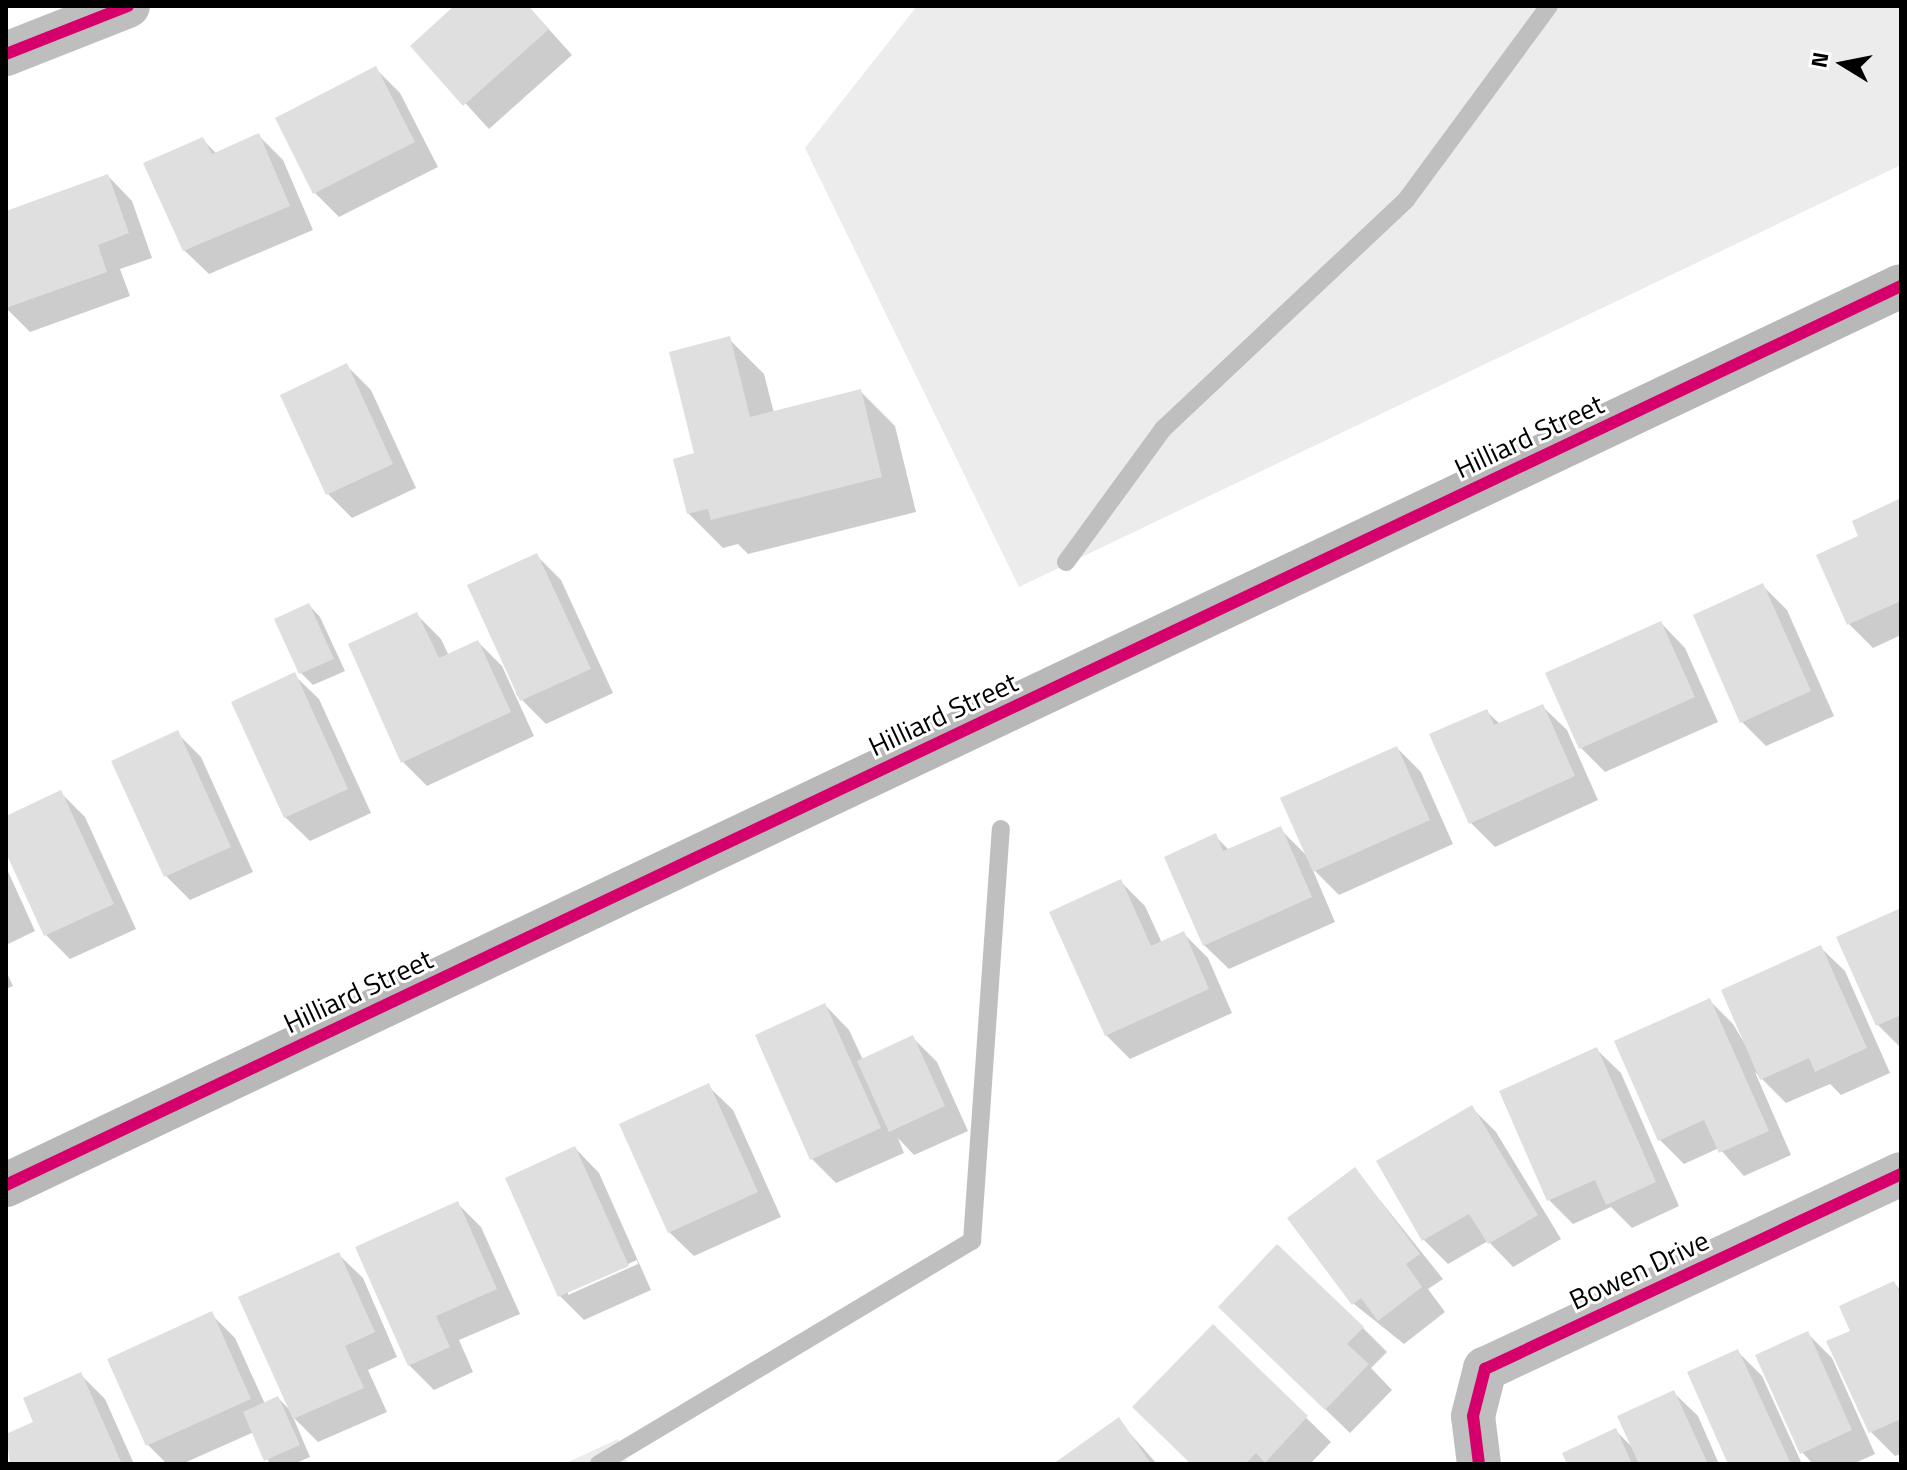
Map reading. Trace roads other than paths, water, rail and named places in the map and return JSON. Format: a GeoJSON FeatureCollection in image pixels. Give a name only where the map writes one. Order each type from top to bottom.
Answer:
{"type":"FeatureCollection","features":[{"type":"Feature","properties":{"kind":"street"},"geometry":{"type":"LineString","coordinates":[[6,54],[128,6]]}},
{"type":"Feature","properties":{"kind":"street","name":"Hilliard Street"},"geometry":{"type":"LineString","coordinates":[[6,1185],[1901,286]]}},
{"type":"Feature","properties":{"kind":"street","name":"Bowen Drive"},"geometry":{"type":"LineString","coordinates":[[1479,1464],[1473,1416],[1485,1369],[1901,1174]]}},
{"type":"Feature","properties":{"kind":"waterway"},"geometry":{"type":"LineString","coordinates":[[1066,562],[1163,429],[1406,200],[1549,6]]}},
{"type":"Feature","properties":{"kind":"waterway"},"geometry":{"type":"LineString","coordinates":[[599,1464],[972,1241],[1001,829]]}}]}
